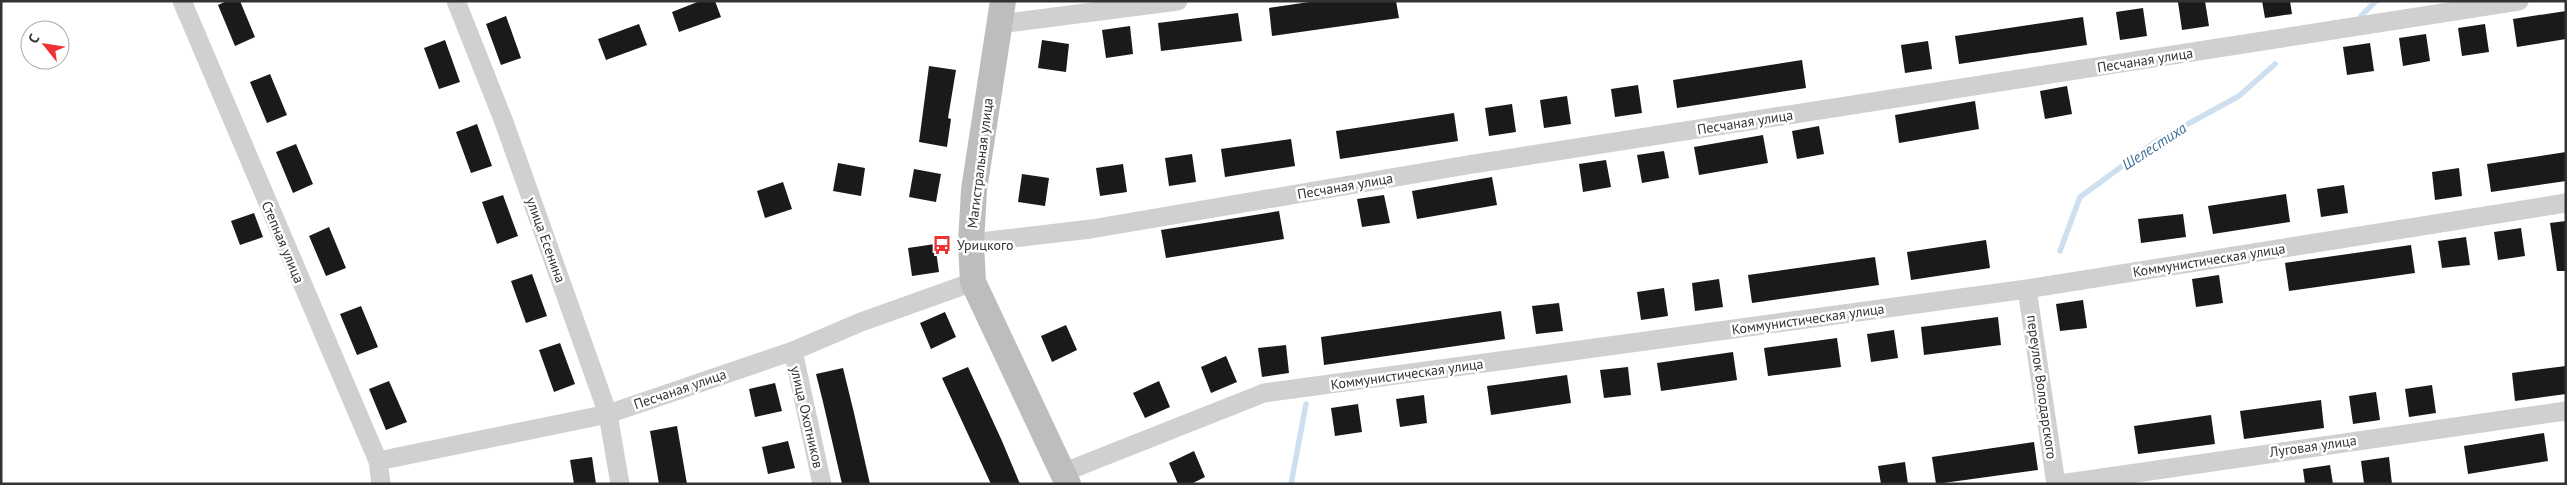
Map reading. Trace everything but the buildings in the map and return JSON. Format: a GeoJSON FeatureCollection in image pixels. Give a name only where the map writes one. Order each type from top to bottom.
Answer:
{"type":"FeatureCollection","features":[{"type":"Feature","properties":{"kind":"street","name":"Степная улица"},"geometry":{"type":"LineString","coordinates":[[182,1],[378,462],[381,484]]}},
{"type":"Feature","properties":{"kind":"street","name":"улица Есенина"},"geometry":{"type":"LineString","coordinates":[[456,1],[504,122],[608,414],[620,484]]}},
{"type":"Feature","properties":{"kind":"street"},"geometry":{"type":"LineString","coordinates":[[1001,13],[1178,1]]}},
{"type":"Feature","properties":{"kind":"street","name":"Песчаная улица"},"geometry":{"type":"LineString","coordinates":[[971,243],[1091,229],[1476,164],[2519,1]]}},
{"type":"Feature","properties":{"kind":"street","name":"Магистральная улица"},"geometry":{"type":"LineString","coordinates":[[1001,13],[974,190],[971,243],[973,282],[1065,478]]}},
{"type":"Feature","properties":{"kind":"street","name":"Коммунистическая улица"},"geometry":{"type":"LineString","coordinates":[[1065,478],[1264,393],[2027,289],[2566,203]]}},
{"type":"Feature","properties":{"kind":"street","name":"Песчаная улица"},"geometry":{"type":"LineString","coordinates":[[378,462],[608,414],[793,351],[861,322],[973,282]]}},
{"type":"Feature","properties":{"kind":"street","name":"переулок Володарского"},"geometry":{"type":"LineString","coordinates":[[2027,289],[2056,484]]}},
{"type":"Feature","properties":{"kind":"street","name":"улица Охотников"},"geometry":{"type":"LineString","coordinates":[[793,351],[822,484]]}},
{"type":"Feature","properties":{"kind":"street","name":"Луговая улица"},"geometry":{"type":"LineString","coordinates":[[2060,484],[2566,411]]}},
{"type":"Feature","properties":{"kind":"waterway","name":"Шелестиха"},"geometry":{"type":"LineString","coordinates":[[2361,16],[2376,1]]}},
{"type":"Feature","properties":{"kind":"waterway","name":"Шелестиха"},"geometry":{"type":"LineString","coordinates":[[2060,251],[2080,197],[2155,142],[2239,96],[2275,64]]}},
{"type":"Feature","properties":{"kind":"waterway"},"geometry":{"type":"LineString","coordinates":[[1291,484],[1306,404]]}},
{"type":"Feature","properties":{"kind":"place","name":"Урицкого"},"geometry":{"type":"Point","coordinates":[942,245]}}]}
